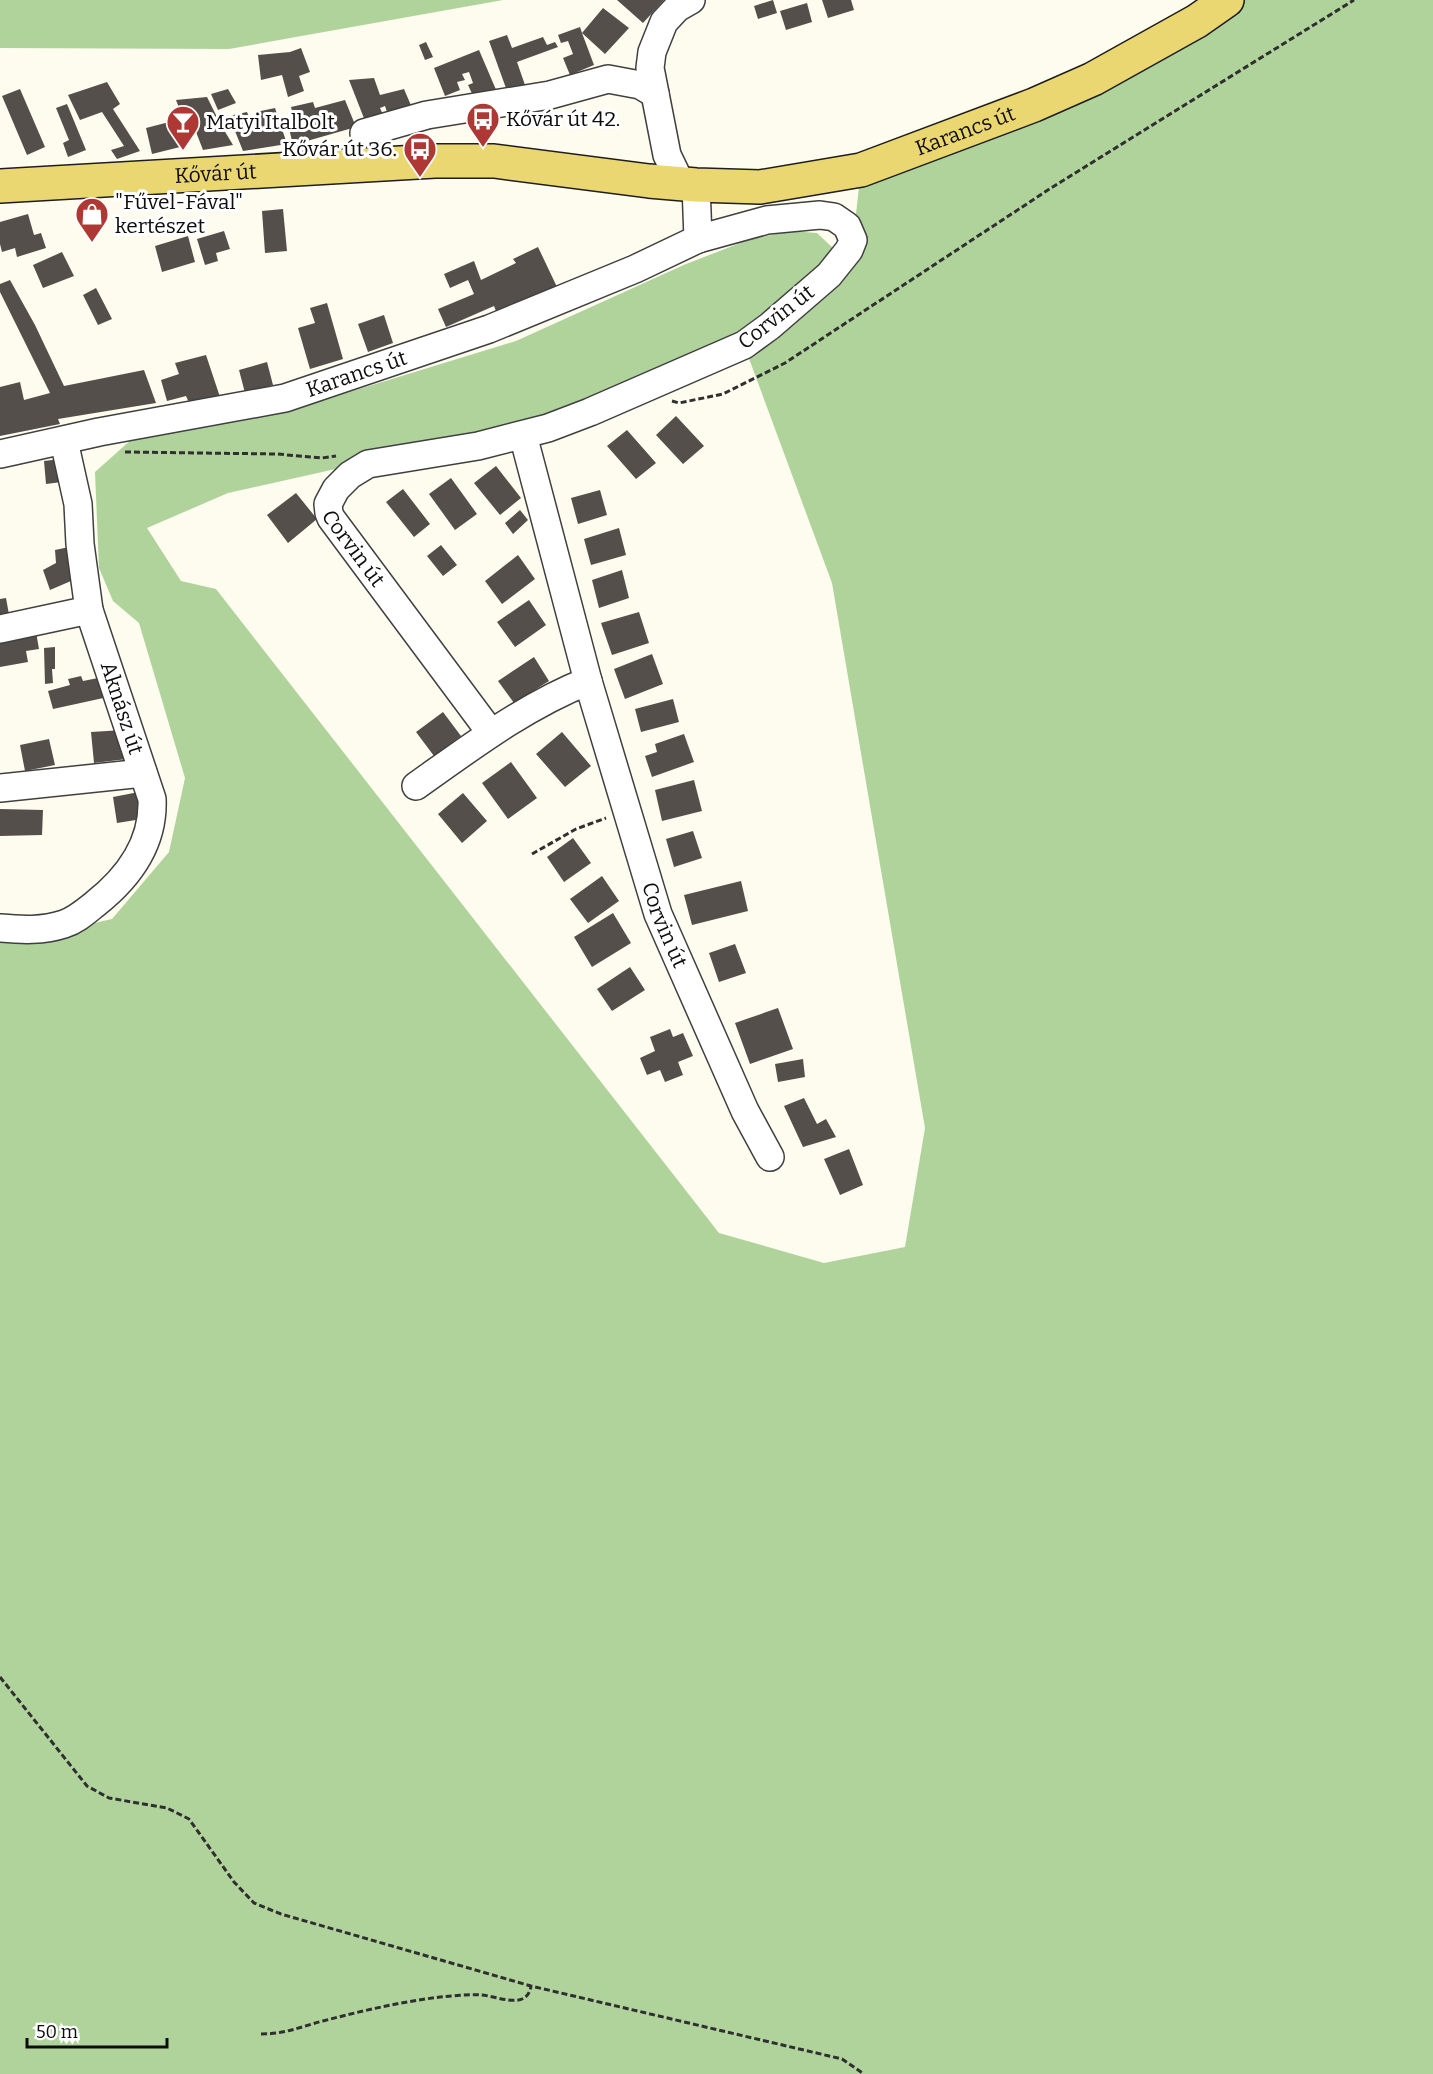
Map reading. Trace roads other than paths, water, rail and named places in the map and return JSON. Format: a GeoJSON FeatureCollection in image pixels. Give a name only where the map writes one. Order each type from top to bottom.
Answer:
{"type":"FeatureCollection","features":[{"type":"Feature","properties":{"kind":"main road","name":"Karancs út"},"geometry":{"type":"LineString","coordinates":[[689,184],[760,187],[861,170],[1034,105],[1093,79],[1178,32],[1227,0]]}},
{"type":"Feature","properties":{"kind":"main road","name":"Kővár út"},"geometry":{"type":"LineString","coordinates":[[0,186],[346,165],[470,161],[504,162],[689,184]]}},
{"type":"Feature","properties":{"kind":"street"},"geometry":{"type":"LineString","coordinates":[[691,0],[676,8],[664,22],[652,52],[650,68],[667,155],[689,184],[698,239]]}},
{"type":"Feature","properties":{"kind":"street"},"geometry":{"type":"LineString","coordinates":[[364,133],[427,115],[550,95],[608,80],[640,85],[655,94]]}},
{"type":"Feature","properties":{"kind":"street","name":"Corvin út"},"geometry":{"type":"LineString","coordinates":[[491,734],[334,521],[329,513],[328,504],[339,485],[368,464],[445,452],[523,435],[568,421],[725,354],[758,335],[829,275],[849,250],[853,240],[847,226],[842,221],[820,215],[767,220],[698,239]]}},
{"type":"Feature","properties":{"kind":"street","name":"Karancs út"},"geometry":{"type":"LineString","coordinates":[[0,454],[299,393],[489,329],[605,282],[698,239]]}},
{"type":"Feature","properties":{"kind":"street","name":"Corvin út"},"geometry":{"type":"LineString","coordinates":[[523,435],[588,681],[658,914],[745,1111],[770,1157]]}},
{"type":"Feature","properties":{"kind":"street","name":"Aknász út"},"geometry":{"type":"LineString","coordinates":[[0,788],[143,773],[89,610],[80,544],[78,504],[64,441]]}},
{"type":"Feature","properties":{"kind":"street"},"geometry":{"type":"LineString","coordinates":[[0,628],[89,610]]}},
{"type":"Feature","properties":{"kind":"street"},"geometry":{"type":"LineString","coordinates":[[416,786],[542,702],[588,681]]}},
{"type":"Feature","properties":{"kind":"street"},"geometry":{"type":"LineString","coordinates":[[0,928],[43,929],[67,923],[102,899],[123,878],[141,852],[151,826],[152,799],[143,773]]}},
{"type":"Feature","properties":{"kind":"place","name":"Kővár út 42."},"geometry":{"type":"Point","coordinates":[483,148]}},
{"type":"Feature","properties":{"kind":"place","name":"Matyi Italbolt"},"geometry":{"type":"Point","coordinates":[183,151]}},
{"type":"Feature","properties":{"kind":"place","name":"Kővár út 36."},"geometry":{"type":"Point","coordinates":[420,178]}},
{"type":"Feature","properties":{"kind":"place","name":"\"Fűvel-Fával\" kertészet"},"geometry":{"type":"Point","coordinates":[92,243]}}]}
